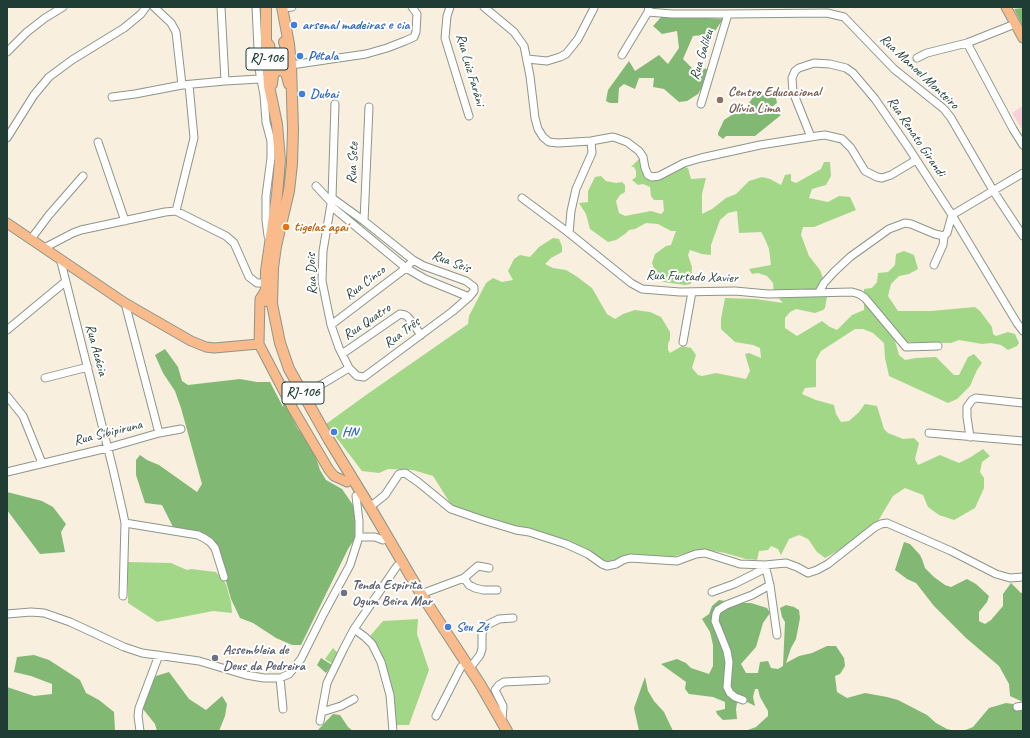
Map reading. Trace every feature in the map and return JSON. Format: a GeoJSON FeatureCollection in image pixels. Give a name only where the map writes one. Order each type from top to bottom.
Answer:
{"type":"FeatureCollection","features":[{"type":"Feature","properties":{"kind":"highway"},"geometry":{"type":"LineString","coordinates":[[267,7],[270,52],[277,58],[283,55],[286,48],[283,7]]}},
{"type":"Feature","properties":{"kind":"highway","name":"RJ-106"},"geometry":{"type":"LineString","coordinates":[[267,7],[266,93],[272,105],[277,124],[280,160],[265,287],[270,333],[282,368],[299,401],[431,621],[465,668]]}},
{"type":"Feature","properties":{"kind":"highway","name":"RJ-106"},"geometry":{"type":"LineString","coordinates":[[283,7],[291,65],[293,130],[292,164],[290,186],[274,258],[272,293],[274,317],[285,360],[304,396],[465,668],[501,726],[507,731]]}},
{"type":"Feature","properties":{"kind":"highway"},"geometry":{"type":"LineString","coordinates":[[280,160],[282,148],[272,78],[277,70],[282,70],[286,73],[289,86],[288,172],[290,186]]}},
{"type":"Feature","properties":{"kind":"main road"},"geometry":{"type":"LineString","coordinates":[[1006,7],[1023,38]]}},
{"type":"Feature","properties":{"kind":"main road"},"geometry":{"type":"LineString","coordinates":[[7,223],[125,302],[191,341],[206,347],[224,348],[258,344]]}},
{"type":"Feature","properties":{"kind":"main road"},"geometry":{"type":"LineString","coordinates":[[265,287],[260,299],[258,344],[293,409],[329,470],[334,476],[347,482]]}},
{"type":"Feature","properties":{"kind":"street"},"geometry":{"type":"LineString","coordinates":[[7,52],[40,22],[63,7]]}},
{"type":"Feature","properties":{"kind":"street"},"geometry":{"type":"LineString","coordinates":[[7,138],[34,94],[49,77],[72,60],[124,28],[141,14],[146,7]]}},
{"type":"Feature","properties":{"kind":"street"},"geometry":{"type":"LineString","coordinates":[[154,7],[171,23],[176,32],[194,138],[176,211]]}},
{"type":"Feature","properties":{"kind":"street"},"geometry":{"type":"LineString","coordinates":[[221,7],[225,80]]}},
{"type":"Feature","properties":{"kind":"street"},"geometry":{"type":"LineString","coordinates":[[256,7],[260,79],[266,93],[266,122],[271,141],[271,158],[266,210],[270,244]]}},
{"type":"Feature","properties":{"kind":"street"},"geometry":{"type":"LineString","coordinates":[[291,65],[366,54],[405,42],[414,37],[416,32],[417,14],[412,7]]}},
{"type":"Feature","properties":{"kind":"street","name":"Rua Luiz Farâni"},"geometry":{"type":"LineString","coordinates":[[450,7],[447,16],[445,38],[469,116]]}},
{"type":"Feature","properties":{"kind":"street"},"geometry":{"type":"LineString","coordinates":[[484,7],[511,29],[524,46],[534,118],[538,129],[548,142],[591,141],[613,138],[627,142],[641,153],[648,175],[655,177],[700,158],[760,145],[825,135],[842,139],[851,148],[865,171],[877,177],[882,178],[891,175],[916,160]]}},
{"type":"Feature","properties":{"kind":"street"},"geometry":{"type":"LineString","coordinates":[[527,59],[547,61],[566,54],[578,40],[594,8]]}},
{"type":"Feature","properties":{"kind":"street"},"geometry":{"type":"LineString","coordinates":[[622,55],[649,9]]}},
{"type":"Feature","properties":{"kind":"street","name":"Rua Manoel Monteiro"},"geometry":{"type":"LineString","coordinates":[[649,9],[672,14],[728,14],[817,10],[844,17],[894,69],[944,109],[955,124],[994,192],[1023,236]]}},
{"type":"Feature","properties":{"kind":"street","name":"Rua Galileu"},"geometry":{"type":"LineString","coordinates":[[701,104],[728,14]]}},
{"type":"Feature","properties":{"kind":"street"},"geometry":{"type":"LineString","coordinates":[[916,58],[927,53],[967,43],[1014,24]]}},
{"type":"Feature","properties":{"kind":"street"},"geometry":{"type":"LineString","coordinates":[[967,43],[1023,145]]}},
{"type":"Feature","properties":{"kind":"street","name":"Rua Renato Girandi"},"geometry":{"type":"LineString","coordinates":[[811,137],[793,92],[792,78],[795,71],[808,64],[821,63],[846,68],[853,73],[875,99],[952,215],[1023,331]]}},
{"type":"Feature","properties":{"kind":"street"},"geometry":{"type":"LineString","coordinates":[[112,97],[225,80],[260,79]]}},
{"type":"Feature","properties":{"kind":"street","name":"Rua Dois"},"geometry":{"type":"LineString","coordinates":[[336,104],[331,202],[322,266],[322,281],[331,325],[349,368]]}},
{"type":"Feature","properties":{"kind":"street","name":"Rua Sete"},"geometry":{"type":"LineString","coordinates":[[364,221],[369,108]]}},
{"type":"Feature","properties":{"kind":"street"},"geometry":{"type":"LineString","coordinates":[[569,233],[571,211],[576,189],[592,153],[591,141]]}},
{"type":"Feature","properties":{"kind":"street"},"geometry":{"type":"LineString","coordinates":[[98,142],[125,221]]}},
{"type":"Feature","properties":{"kind":"street"},"geometry":{"type":"LineString","coordinates":[[934,266],[943,245],[944,236],[947,233],[952,215],[1023,174]]}},
{"type":"Feature","properties":{"kind":"street"},"geometry":{"type":"LineString","coordinates":[[31,239],[49,215],[83,176]]}},
{"type":"Feature","properties":{"kind":"street","name":"Rua Seis"},"geometry":{"type":"LineString","coordinates":[[316,186],[331,202],[406,268],[425,279],[469,298],[474,291],[472,284],[424,266],[413,260],[364,221],[331,202]]}},
{"type":"Feature","properties":{"kind":"street","name":"Rua Furtado Xavier"},"geometry":{"type":"LineString","coordinates":[[522,198],[569,233],[636,287],[648,291],[768,294],[838,292],[859,294],[874,307],[906,347],[938,346]]}},
{"type":"Feature","properties":{"kind":"street"},"geometry":{"type":"LineString","coordinates":[[44,248],[77,231],[176,211],[226,236],[234,244],[249,277],[265,287]]}},
{"type":"Feature","properties":{"kind":"street"},"geometry":{"type":"LineString","coordinates":[[819,292],[824,283],[850,257],[896,225],[911,224],[944,236]]}},
{"type":"Feature","properties":{"kind":"street","name":"Rua Acácia"},"geometry":{"type":"LineString","coordinates":[[60,258],[64,279],[88,367],[116,481],[125,523],[123,596]]}},
{"type":"Feature","properties":{"kind":"street","name":"Rua Cinco"},"geometry":{"type":"LineString","coordinates":[[331,325],[406,268],[413,260]]}},
{"type":"Feature","properties":{"kind":"street"},"geometry":{"type":"LineString","coordinates":[[7,330],[64,279],[72,267]]}},
{"type":"Feature","properties":{"kind":"street"},"geometry":{"type":"LineString","coordinates":[[683,342],[692,292]]}},
{"type":"Feature","properties":{"kind":"street","name":"Rua Três"},"geometry":{"type":"LineString","coordinates":[[349,368],[357,376],[364,377],[469,298]]}},
{"type":"Feature","properties":{"kind":"street"},"geometry":{"type":"LineString","coordinates":[[125,302],[158,433]]}},
{"type":"Feature","properties":{"kind":"street","name":"Rua Quatro"},"geometry":{"type":"LineString","coordinates":[[342,354],[400,314],[406,314],[421,335]]}},
{"type":"Feature","properties":{"kind":"street"},"geometry":{"type":"LineString","coordinates":[[45,378],[88,367]]}},
{"type":"Feature","properties":{"kind":"street"},"geometry":{"type":"LineString","coordinates":[[304,396],[349,368]]}},
{"type":"Feature","properties":{"kind":"street"},"geometry":{"type":"LineString","coordinates":[[7,396],[16,405],[22,416],[42,463]]}},
{"type":"Feature","properties":{"kind":"street"},"geometry":{"type":"LineString","coordinates":[[970,437],[967,407],[972,400],[976,398],[1023,403]]}},
{"type":"Feature","properties":{"kind":"street","name":"Rua Sibipiruna"},"geometry":{"type":"LineString","coordinates":[[7,472],[107,448],[158,433],[181,429]]}},
{"type":"Feature","properties":{"kind":"street"},"geometry":{"type":"LineString","coordinates":[[929,433],[1023,441]]}},
{"type":"Feature","properties":{"kind":"street"},"geometry":{"type":"LineString","coordinates":[[370,506],[385,495],[399,474],[405,473],[430,491],[451,509],[483,520],[516,530],[529,532],[566,544],[588,554],[607,566],[630,558],[677,561],[696,554],[705,554],[740,564],[765,566],[786,563],[808,573],[828,564],[875,527],[884,523],[892,525],[996,574],[1010,578],[1023,577]]}},
{"type":"Feature","properties":{"kind":"street"},"geometry":{"type":"LineString","coordinates":[[7,614],[39,612],[70,622],[124,647],[142,652],[199,662],[246,675],[264,678],[280,678],[289,674],[301,659],[350,565],[359,537],[356,496]]}},
{"type":"Feature","properties":{"kind":"street"},"geometry":{"type":"LineString","coordinates":[[125,523],[204,538],[215,548],[224,577]]}},
{"type":"Feature","properties":{"kind":"street"},"geometry":{"type":"LineString","coordinates":[[359,537],[375,537],[383,540]]}},
{"type":"Feature","properties":{"kind":"street"},"geometry":{"type":"LineString","coordinates":[[320,721],[327,683],[354,629],[397,566]]}},
{"type":"Feature","properties":{"kind":"street"},"geometry":{"type":"LineString","coordinates":[[421,594],[464,578],[478,566],[489,568]]}},
{"type":"Feature","properties":{"kind":"street"},"geometry":{"type":"LineString","coordinates":[[765,566],[770,585],[777,635]]}},
{"type":"Feature","properties":{"kind":"street"},"geometry":{"type":"LineString","coordinates":[[712,592],[734,584],[765,566]]}},
{"type":"Feature","properties":{"kind":"street"},"geometry":{"type":"LineString","coordinates":[[464,578],[475,588],[483,590],[497,590]]}},
{"type":"Feature","properties":{"kind":"street"},"geometry":{"type":"LineString","coordinates":[[743,700],[730,693],[727,687],[729,662],[727,652],[715,622],[716,614],[718,610],[726,605],[752,595],[770,585]]}},
{"type":"Feature","properties":{"kind":"street"},"geometry":{"type":"LineString","coordinates":[[436,716],[465,668],[480,655],[482,649],[482,634],[485,626],[499,619],[513,618]]}},
{"type":"Feature","properties":{"kind":"street"},"geometry":{"type":"LineString","coordinates":[[354,629],[372,644],[381,662],[390,695],[393,731]]}},
{"type":"Feature","properties":{"kind":"street"},"geometry":{"type":"LineString","coordinates":[[140,731],[138,716],[139,708],[159,655]]}},
{"type":"Feature","properties":{"kind":"street"},"geometry":{"type":"LineString","coordinates":[[280,678],[283,709]]}},
{"type":"Feature","properties":{"kind":"street"},"geometry":{"type":"LineString","coordinates":[[501,726],[503,706],[495,690],[499,685],[504,682],[546,680]]}},
{"type":"Feature","properties":{"kind":"street"},"geometry":{"type":"LineString","coordinates":[[322,712],[331,710],[354,699]]}},
{"type":"Feature","properties":{"kind":"shaded area"},"geometry":{"type":"Polygon","coordinates":[[[1023,106],[1023,131],[1012,113],[1023,106]]]}},
{"type":"Feature","properties":{"kind":"green space"},"geometry":{"type":"Polygon","coordinates":[[[1023,8],[1023,27],[1014,9],[1023,8]]]}},
{"type":"Feature","properties":{"kind":"green space"},"geometry":{"type":"Polygon","coordinates":[[[663,15],[723,19],[713,34],[693,36],[683,59],[692,68],[709,69],[705,82],[698,94],[687,101],[679,102],[664,89],[653,87],[654,78],[639,78],[635,89],[624,84],[619,88],[618,103],[610,103],[606,101],[608,90],[629,61],[635,71],[659,55],[668,64],[679,48],[677,31],[662,34],[653,26],[663,15]]]}},
{"type":"Feature","properties":{"kind":"green space"},"geometry":{"type":"Polygon","coordinates":[[[775,94],[777,103],[768,110],[781,115],[755,136],[726,136],[723,139],[718,135],[724,120],[733,114],[740,114],[755,95],[775,94]]]}},
{"type":"Feature","properties":{"kind":"green space"},"geometry":{"type":"Polygon","coordinates":[[[639,159],[643,169],[655,176],[684,167],[688,168],[691,179],[706,178],[702,194],[702,214],[712,209],[726,198],[736,194],[749,181],[762,177],[770,179],[781,185],[785,175],[791,174],[791,181],[796,183],[821,169],[824,162],[830,162],[831,176],[826,185],[812,189],[809,198],[828,202],[839,196],[850,197],[856,210],[814,227],[803,227],[801,235],[809,256],[820,270],[828,291],[825,308],[823,310],[815,313],[796,309],[790,312],[785,318],[785,328],[797,336],[822,321],[837,330],[852,315],[864,310],[864,289],[872,288],[877,282],[878,273],[888,272],[895,265],[896,254],[904,251],[914,255],[918,269],[909,274],[899,276],[891,284],[888,296],[898,311],[931,311],[975,307],[980,311],[992,327],[993,334],[996,336],[1008,332],[1015,334],[1019,343],[1017,346],[1008,350],[1001,345],[991,343],[982,344],[959,340],[951,343],[908,342],[893,334],[899,355],[905,360],[936,357],[954,375],[959,375],[968,357],[974,354],[982,363],[970,386],[957,399],[948,403],[889,376],[885,358],[884,343],[873,333],[863,329],[855,329],[821,351],[816,360],[816,387],[805,388],[802,394],[834,405],[836,414],[841,422],[849,421],[865,404],[877,406],[884,429],[888,433],[903,439],[914,438],[919,443],[915,459],[918,465],[940,455],[959,463],[983,449],[990,456],[982,462],[980,472],[984,478],[984,488],[975,508],[954,520],[939,515],[928,507],[923,495],[905,488],[893,496],[878,521],[848,545],[825,558],[817,552],[808,539],[799,535],[789,539],[781,555],[778,549],[771,546],[768,550],[759,551],[757,560],[702,549],[664,559],[641,556],[611,565],[600,561],[591,552],[551,537],[491,521],[452,506],[433,476],[413,470],[388,469],[379,473],[362,471],[326,424],[468,324],[469,316],[486,283],[493,278],[502,282],[513,280],[508,271],[514,259],[520,255],[530,257],[539,247],[553,238],[559,239],[562,246],[562,252],[551,258],[545,264],[553,268],[566,270],[592,288],[607,314],[615,319],[623,314],[635,310],[650,312],[661,317],[670,332],[668,350],[670,353],[682,346],[691,348],[696,355],[692,368],[698,375],[702,376],[716,373],[746,379],[750,371],[745,354],[749,353],[761,358],[760,348],[753,345],[735,342],[721,329],[721,319],[725,298],[756,299],[783,303],[774,293],[773,283],[767,276],[758,273],[752,274],[749,269],[771,265],[769,249],[764,237],[761,232],[739,233],[737,211],[728,213],[720,220],[711,245],[711,255],[690,250],[688,255],[692,267],[691,284],[685,285],[664,282],[658,279],[652,263],[655,254],[666,246],[671,245],[676,231],[671,231],[658,224],[646,223],[635,229],[629,230],[616,240],[608,242],[590,229],[586,214],[579,203],[588,202],[588,191],[595,177],[601,176],[606,181],[616,183],[622,182],[625,185],[625,192],[620,195],[616,201],[619,213],[625,216],[651,211],[661,214],[664,211],[663,200],[654,200],[651,196],[650,187],[643,184],[638,185],[632,180],[636,177],[636,171],[634,167],[631,167],[639,159]]]}},
{"type":"Feature","properties":{"kind":"green space"},"geometry":{"type":"Polygon","coordinates":[[[165,349],[178,367],[182,381],[188,385],[240,379],[257,382],[270,382],[283,407],[283,400],[298,429],[312,445],[320,470],[326,480],[342,489],[353,505],[357,524],[356,537],[348,549],[301,645],[292,645],[276,638],[253,623],[240,618],[231,599],[216,545],[209,537],[173,527],[162,505],[145,503],[136,475],[136,460],[140,455],[159,465],[197,492],[202,484],[175,391],[163,373],[155,355],[165,349]]]}},
{"type":"Feature","properties":{"kind":"green space"},"geometry":{"type":"Polygon","coordinates":[[[7,492],[42,501],[53,507],[66,524],[61,532],[65,552],[40,554],[7,510],[7,492]]]}},
{"type":"Feature","properties":{"kind":"green space"},"geometry":{"type":"Polygon","coordinates":[[[904,542],[910,544],[920,555],[925,568],[945,585],[951,587],[967,579],[976,584],[989,596],[987,602],[979,612],[979,621],[985,624],[991,620],[1003,606],[1003,594],[1011,583],[1021,593],[1023,592],[1023,702],[1010,696],[1009,684],[999,666],[966,638],[934,606],[916,583],[907,579],[895,570],[904,542]]]}},
{"type":"Feature","properties":{"kind":"green space"},"geometry":{"type":"Polygon","coordinates":[[[128,562],[171,563],[187,570],[191,569],[216,572],[226,584],[231,602],[232,613],[213,611],[157,622],[128,603],[128,562]]]}},
{"type":"Feature","properties":{"kind":"green space"},"geometry":{"type":"Polygon","coordinates":[[[719,600],[736,603],[751,603],[767,608],[770,613],[763,623],[756,647],[741,664],[746,673],[758,673],[760,662],[768,661],[771,668],[778,669],[783,666],[785,622],[780,608],[786,605],[794,607],[799,610],[800,618],[796,639],[786,663],[799,656],[812,653],[827,646],[836,646],[844,658],[845,666],[840,674],[835,676],[837,692],[847,698],[865,693],[898,700],[927,715],[936,723],[947,729],[955,731],[745,731],[756,727],[768,716],[768,711],[760,697],[758,689],[755,689],[753,697],[755,706],[747,702],[737,703],[737,719],[723,720],[716,711],[725,709],[725,702],[713,697],[689,694],[685,689],[686,682],[661,664],[677,659],[686,663],[691,668],[709,674],[713,666],[713,645],[710,632],[702,619],[709,614],[712,606],[719,600]]]}},
{"type":"Feature","properties":{"kind":"green space"},"geometry":{"type":"Polygon","coordinates":[[[418,619],[417,634],[429,670],[409,725],[396,725],[386,665],[370,636],[383,621],[418,619]]]}},
{"type":"Feature","properties":{"kind":"green space"},"geometry":{"type":"Polygon","coordinates":[[[333,648],[338,653],[333,664],[325,659],[333,648]]]}},
{"type":"Feature","properties":{"kind":"green space"},"geometry":{"type":"Polygon","coordinates":[[[34,655],[49,660],[80,680],[86,693],[99,700],[114,712],[115,730],[7,731],[7,687],[34,696],[52,694],[52,684],[31,676],[14,672],[17,657],[34,655]]]}},
{"type":"Feature","properties":{"kind":"green space"},"geometry":{"type":"Polygon","coordinates":[[[321,658],[332,665],[326,673],[317,665],[321,658]]]}},
{"type":"Feature","properties":{"kind":"green space"},"geometry":{"type":"Polygon","coordinates":[[[169,672],[189,699],[206,710],[222,696],[227,704],[225,716],[219,731],[157,731],[155,724],[143,709],[145,693],[156,676],[169,672]]]}},
{"type":"Feature","properties":{"kind":"green space"},"geometry":{"type":"Polygon","coordinates":[[[645,677],[648,691],[654,701],[664,712],[673,731],[639,731],[634,708],[645,677]]]}},
{"type":"Feature","properties":{"kind":"green space"},"geometry":{"type":"Polygon","coordinates":[[[1006,703],[1013,704],[1023,710],[1023,731],[963,731],[973,727],[989,708],[1006,703]]]}},
{"type":"Feature","properties":{"kind":"green space"},"geometry":{"type":"Polygon","coordinates":[[[333,714],[340,715],[348,727],[353,731],[317,731],[333,714]]]}},
{"type":"Feature","properties":{"kind":"place","name":"arsenal madeiras e cia"},"geometry":{"type":"Point","coordinates":[294,25]}},
{"type":"Feature","properties":{"kind":"place","name":"Pétala"},"geometry":{"type":"Point","coordinates":[300,56]}},
{"type":"Feature","properties":{"kind":"place","name":"Dubai"},"geometry":{"type":"Point","coordinates":[302,94]}},
{"type":"Feature","properties":{"kind":"place","name":"Centro Educacional Olívia Lima"},"geometry":{"type":"Point","coordinates":[720,100]}},
{"type":"Feature","properties":{"kind":"place","name":"tigelas açaí"},"geometry":{"type":"Point","coordinates":[286,227]}},
{"type":"Feature","properties":{"kind":"place","name":"HN"},"geometry":{"type":"Point","coordinates":[334,432]}},
{"type":"Feature","properties":{"kind":"place","name":"Tenda Espirita Ogum Beira Mar"},"geometry":{"type":"Point","coordinates":[344,593]}},
{"type":"Feature","properties":{"kind":"place","name":"Seu Zé"},"geometry":{"type":"Point","coordinates":[448,627]}},
{"type":"Feature","properties":{"kind":"place","name":"Assembleia de Deus da Pedreira"},"geometry":{"type":"Point","coordinates":[215,658]}}]}
